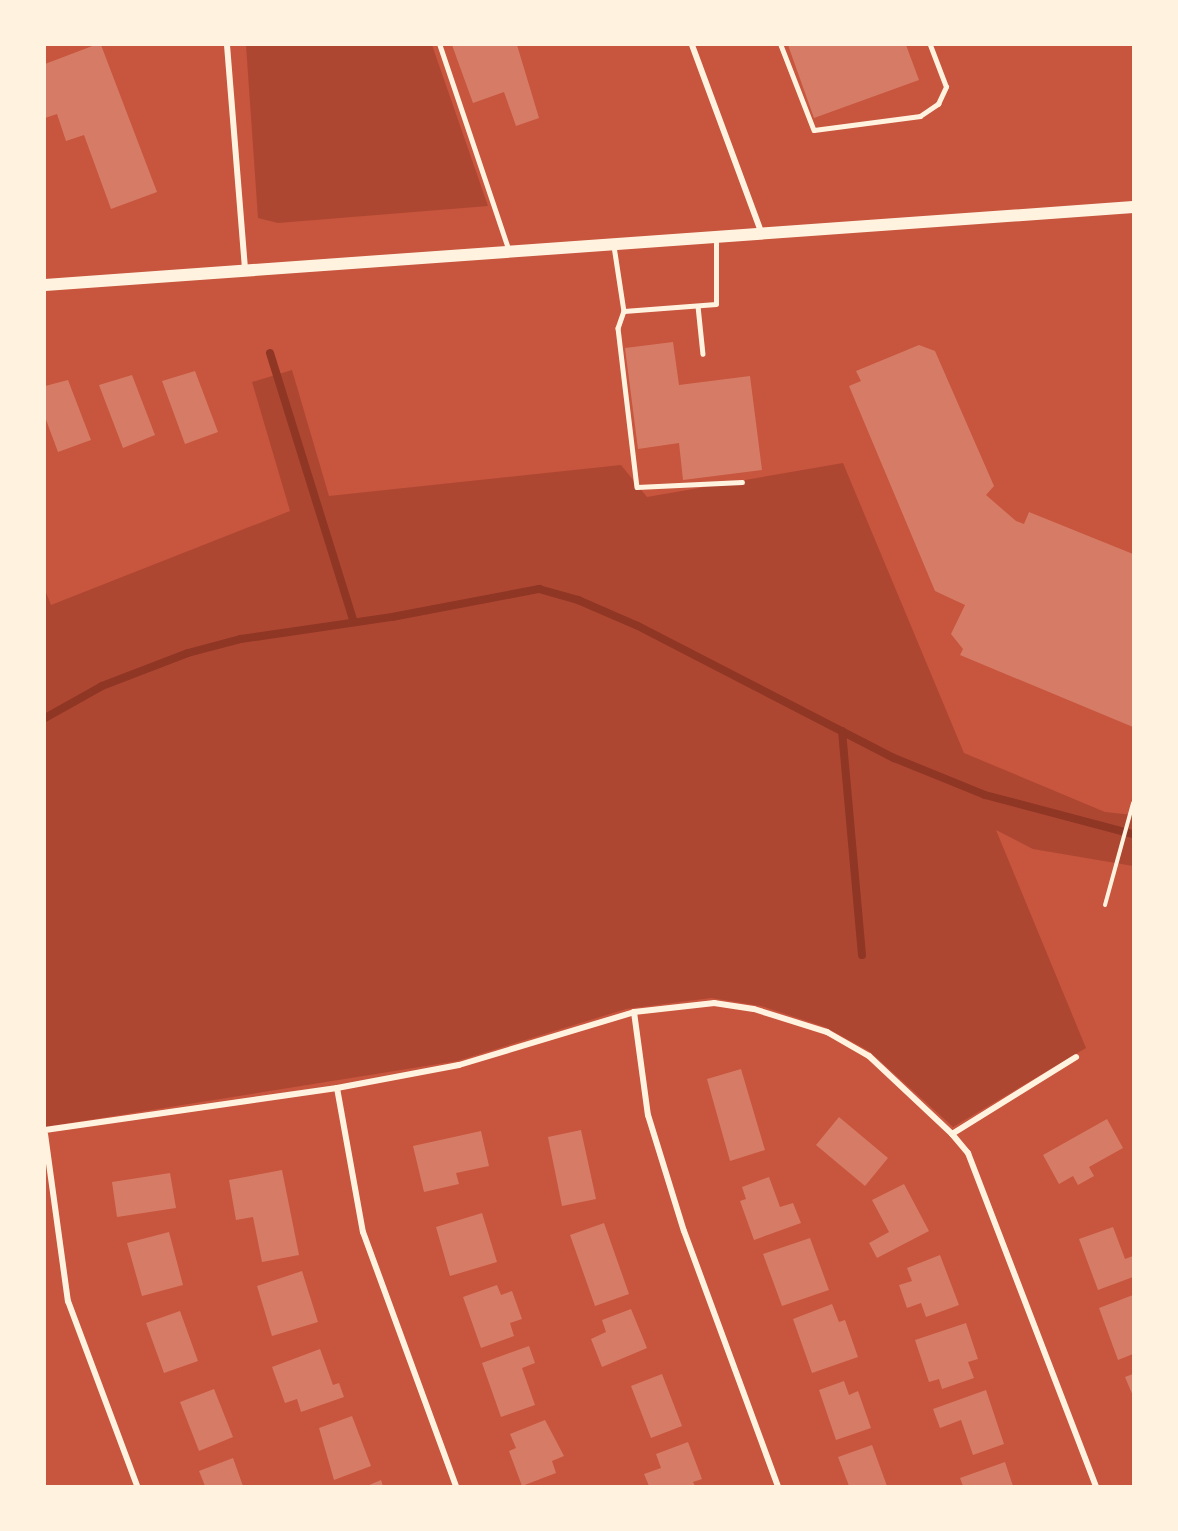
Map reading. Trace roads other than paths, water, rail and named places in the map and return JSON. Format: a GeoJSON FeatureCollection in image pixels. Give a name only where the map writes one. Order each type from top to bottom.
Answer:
{"type":"FeatureCollection","features":[{"type":"Feature","properties":{"kind":"main road"},"geometry":{"type":"LineString","coordinates":[[45,285],[1133,207]]}},
{"type":"Feature","properties":{"kind":"street"},"geometry":{"type":"LineString","coordinates":[[227,45],[245,271]]}},
{"type":"Feature","properties":{"kind":"street"},"geometry":{"type":"LineString","coordinates":[[692,45],[762,234]]}},
{"type":"Feature","properties":{"kind":"street"},"geometry":{"type":"LineString","coordinates":[[136,1486],[68,1301],[45,1132],[337,1088],[459,1065],[634,1012],[714,1003],[754,1009],[827,1032],[869,1056],[952,1134],[968,1154],[1096,1486]]}},
{"type":"Feature","properties":{"kind":"street"},"geometry":{"type":"LineString","coordinates":[[634,1012],[648,1115],[684,1231],[778,1486]]}},
{"type":"Feature","properties":{"kind":"street"},"geometry":{"type":"LineString","coordinates":[[952,1134],[1076,1057]]}},
{"type":"Feature","properties":{"kind":"street"},"geometry":{"type":"LineString","coordinates":[[337,1088],[363,1233],[456,1486]]}},
{"type":"Feature","properties":{"kind":"lane"},"geometry":{"type":"LineString","coordinates":[[440,45],[510,252]]}},
{"type":"Feature","properties":{"kind":"lane"},"geometry":{"type":"LineString","coordinates":[[781,45],[814,130],[920,116],[938,105],[946,87],[930,45]]}},
{"type":"Feature","properties":{"kind":"lane"},"geometry":{"type":"LineString","coordinates":[[624,311],[716,304],[716,237]]}},
{"type":"Feature","properties":{"kind":"lane"},"geometry":{"type":"LineString","coordinates":[[614,244],[624,311],[618,328],[637,487],[742,482]]}},
{"type":"Feature","properties":{"kind":"lane"},"geometry":{"type":"LineString","coordinates":[[698,306],[703,354]]}},
{"type":"Feature","properties":{"kind":"waterway"},"geometry":{"type":"LineString","coordinates":[[270,353],[354,622]]}},
{"type":"Feature","properties":{"kind":"waterway"},"geometry":{"type":"LineString","coordinates":[[45,718],[102,686],[188,653],[241,639],[392,617],[539,589],[578,600],[638,626],[894,758],[985,795],[1133,834]]}},
{"type":"Feature","properties":{"kind":"waterway"},"geometry":{"type":"LineString","coordinates":[[842,731],[862,955]]}}]}
